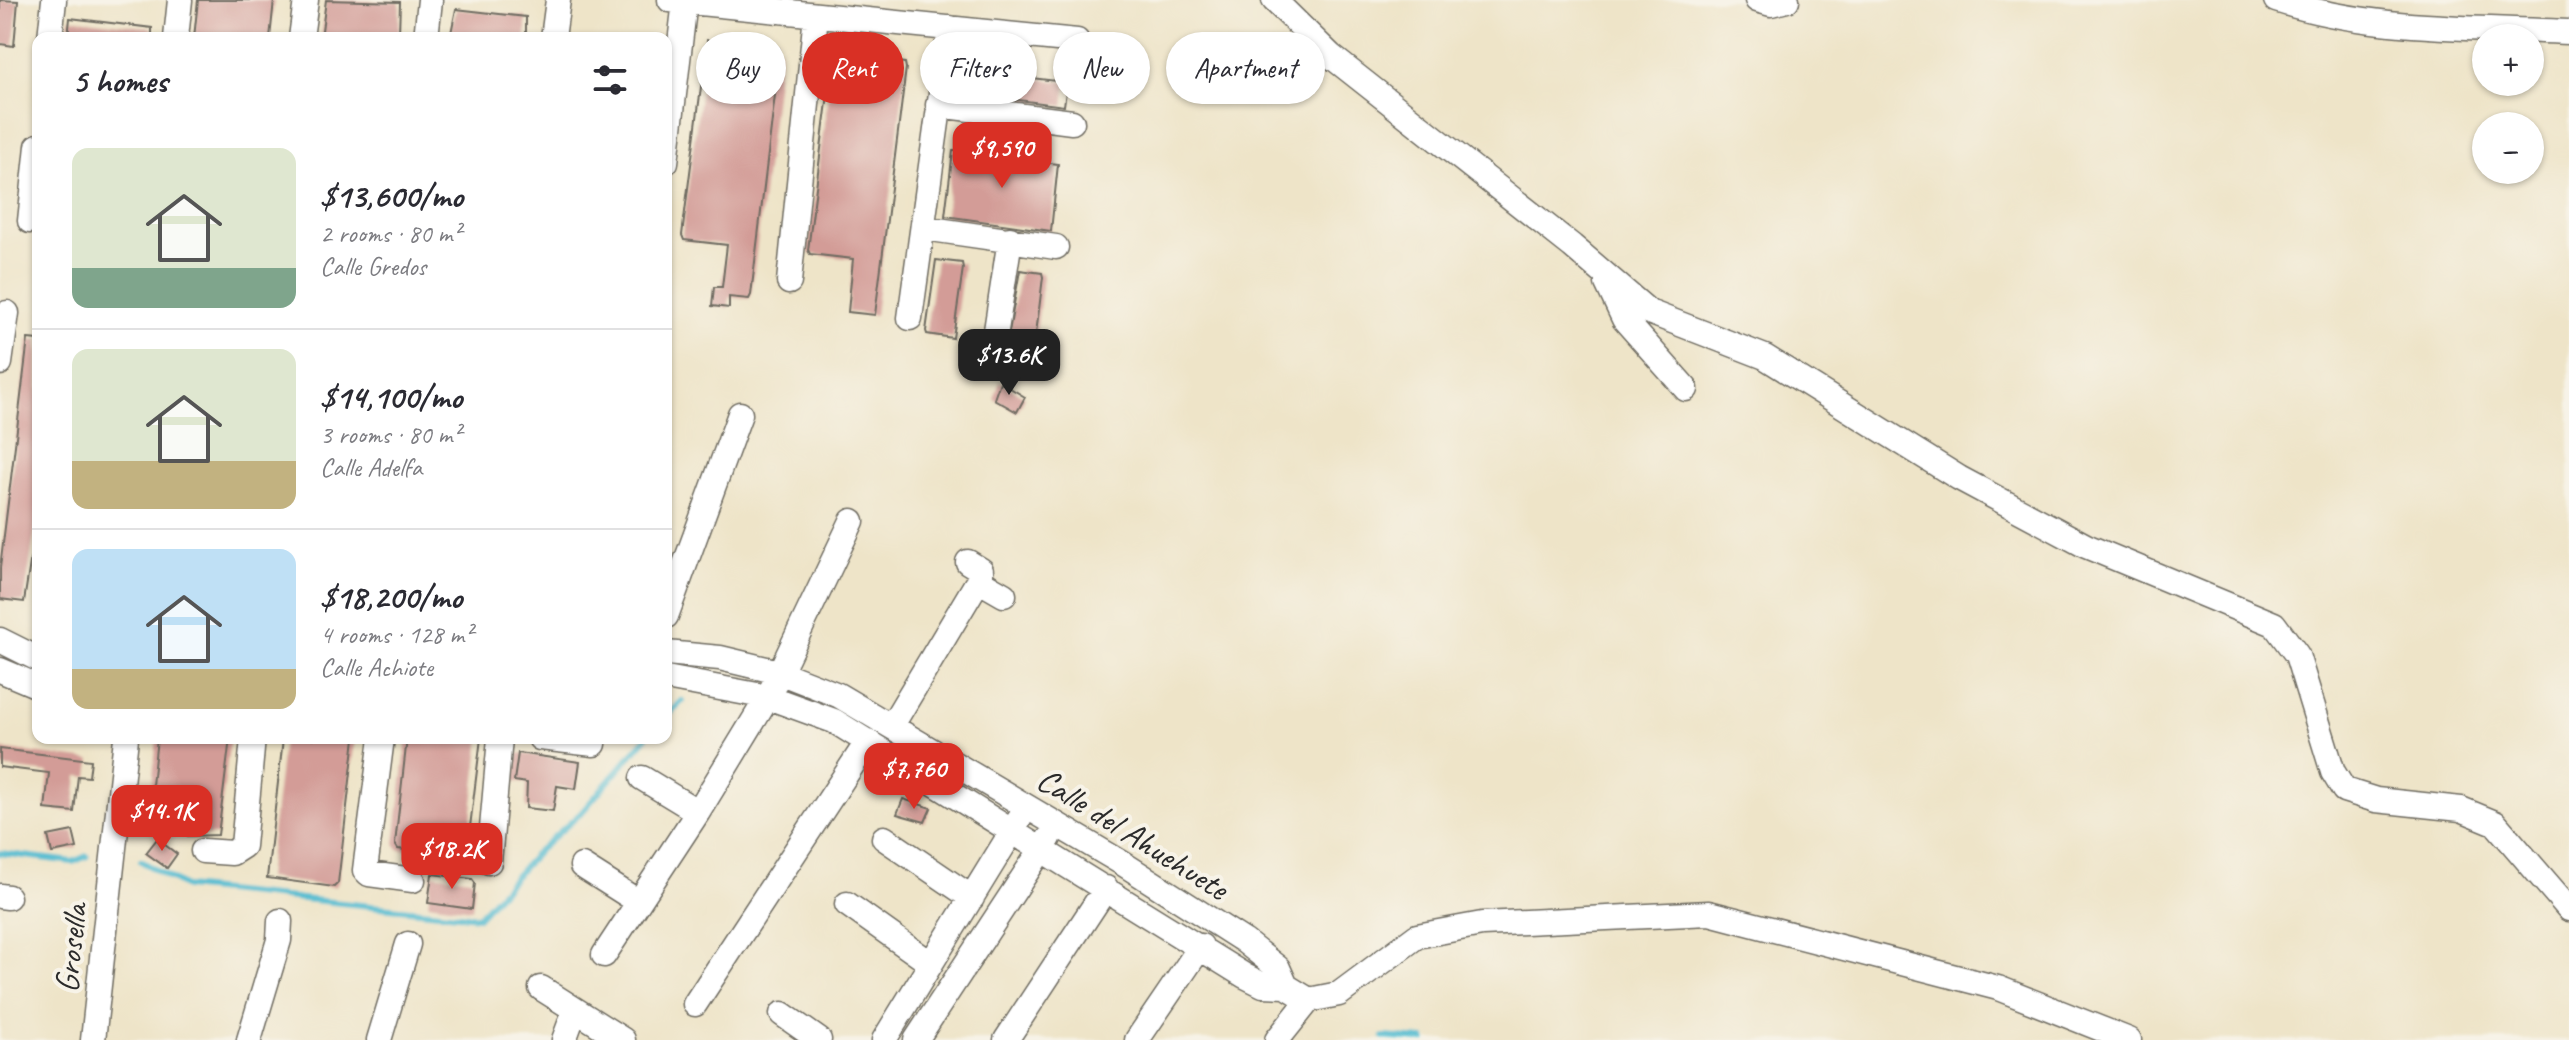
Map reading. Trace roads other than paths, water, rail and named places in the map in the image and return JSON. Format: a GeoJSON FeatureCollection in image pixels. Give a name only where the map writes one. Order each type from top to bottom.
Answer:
{"type":"FeatureCollection","features":[{"type":"Feature","properties":{"kind":"street"},"geometry":{"type":"LineString","coordinates":[[51,32],[54,0]]}},
{"type":"Feature","properties":{"kind":"street"},"geometry":{"type":"LineString","coordinates":[[177,32],[180,0]]}},
{"type":"Feature","properties":{"kind":"street"},"geometry":{"type":"LineString","coordinates":[[302,32],[306,0]]}},
{"type":"Feature","properties":{"kind":"street"},"geometry":{"type":"LineString","coordinates":[[427,32],[430,0]]}},
{"type":"Feature","properties":{"kind":"street"},"geometry":{"type":"LineString","coordinates":[[554,32],[558,0]]}},
{"type":"Feature","properties":{"kind":"street"},"geometry":{"type":"LineString","coordinates":[[670,0],[747,4],[816,15],[1053,39]]}},
{"type":"Feature","properties":{"kind":"street"},"geometry":{"type":"LineString","coordinates":[[1274,0],[1331,56],[1572,246],[1649,312],[1765,357],[1959,478],[2086,546],[2274,624],[2297,655],[2333,772],[2344,790],[2376,800],[2461,809],[2495,823],[2569,909]]}},
{"type":"Feature","properties":{"kind":"street"},"geometry":{"type":"LineString","coordinates":[[1757,0],[1771,4],[1787,0]]}},
{"type":"Feature","properties":{"kind":"street"},"geometry":{"type":"LineString","coordinates":[[2276,0],[2309,11],[2377,23],[2569,32]]}},
{"type":"Feature","properties":{"kind":"street"},"geometry":{"type":"LineString","coordinates":[[672,111],[685,1]]}},
{"type":"Feature","properties":{"kind":"street"},"geometry":{"type":"LineString","coordinates":[[789,282],[816,15]]}},
{"type":"Feature","properties":{"kind":"street"},"geometry":{"type":"LineString","coordinates":[[910,318],[950,28]]}},
{"type":"Feature","properties":{"kind":"street"},"geometry":{"type":"LineString","coordinates":[[938,105],[1072,122]]}},
{"type":"Feature","properties":{"kind":"street"},"geometry":{"type":"LineString","coordinates":[[30,221],[32,202]]}},
{"type":"Feature","properties":{"kind":"street"},"geometry":{"type":"LineString","coordinates":[[924,228],[1056,247]]}},
{"type":"Feature","properties":{"kind":"street"},"geometry":{"type":"LineString","coordinates":[[995,337],[1010,239]]}},
{"type":"Feature","properties":{"kind":"street"},"geometry":{"type":"LineString","coordinates":[[1603,275],[1624,319],[1686,389]]}},
{"type":"Feature","properties":{"kind":"street"},"geometry":{"type":"LineString","coordinates":[[0,363],[7,313]]}},
{"type":"Feature","properties":{"kind":"street"},"geometry":{"type":"LineString","coordinates":[[672,600],[740,414]]}},
{"type":"Feature","properties":{"kind":"street"},"geometry":{"type":"LineString","coordinates":[[604,955],[698,812],[768,697],[852,521]]}},
{"type":"Feature","properties":{"kind":"street"},"geometry":{"type":"LineString","coordinates":[[892,725],[973,571],[1004,595]]}},
{"type":"Feature","properties":{"kind":"street"},"geometry":{"type":"LineString","coordinates":[[0,640],[32,656]]}},
{"type":"Feature","properties":{"kind":"street","name":"Calle del Ahuehuete"},"geometry":{"type":"LineString","coordinates":[[672,654],[720,658],[779,672],[838,695],[1244,941],[1278,968],[1286,986]]}},
{"type":"Feature","properties":{"kind":"street"},"geometry":{"type":"LineString","coordinates":[[0,670],[32,683]]}},
{"type":"Feature","properties":{"kind":"street","name":"Calle del Ahuehuete"},"geometry":{"type":"LineString","coordinates":[[672,679],[768,697],[815,712],[868,741],[1263,985],[1286,986],[1309,1000]]}},
{"type":"Feature","properties":{"kind":"street"},"geometry":{"type":"LineString","coordinates":[[695,1004],[868,741]]}},
{"type":"Feature","properties":{"kind":"street","name":"Grosella"},"geometry":{"type":"LineString","coordinates":[[93,1040],[125,744]]}},
{"type":"Feature","properties":{"kind":"street"},"geometry":{"type":"LineString","coordinates":[[203,851],[232,853],[243,846],[252,744]]}},
{"type":"Feature","properties":{"kind":"street"},"geometry":{"type":"LineString","coordinates":[[381,744],[365,870],[369,874],[413,880]]}},
{"type":"Feature","properties":{"kind":"street"},"geometry":{"type":"LineString","coordinates":[[489,862],[499,744]]}},
{"type":"Feature","properties":{"kind":"street"},"geometry":{"type":"LineString","coordinates":[[642,778],[698,812]]}},
{"type":"Feature","properties":{"kind":"street"},"geometry":{"type":"LineString","coordinates":[[890,1037],[930,963],[1026,807]]}},
{"type":"Feature","properties":{"kind":"street"},"geometry":{"type":"LineString","coordinates":[[916,1040],[1056,825]]}},
{"type":"Feature","properties":{"kind":"street"},"geometry":{"type":"LineString","coordinates":[[884,838],[972,898]]}},
{"type":"Feature","properties":{"kind":"street"},"geometry":{"type":"LineString","coordinates":[[582,866],[637,901]]}},
{"type":"Feature","properties":{"kind":"street"},"geometry":{"type":"LineString","coordinates":[[1006,1040],[1106,888]]}},
{"type":"Feature","properties":{"kind":"street"},"geometry":{"type":"LineString","coordinates":[[847,904],[930,963]]}},
{"type":"Feature","properties":{"kind":"street"},"geometry":{"type":"LineString","coordinates":[[1277,1040],[1309,1000],[1339,994],[1417,936],[1482,924],[1709,913],[1998,988],[2129,1040]]}},
{"type":"Feature","properties":{"kind":"street"},"geometry":{"type":"LineString","coordinates":[[249,1040],[279,940],[280,921]]}},
{"type":"Feature","properties":{"kind":"street"},"geometry":{"type":"LineString","coordinates":[[379,1040],[408,944]]}},
{"type":"Feature","properties":{"kind":"street"},"geometry":{"type":"LineString","coordinates":[[1137,1040],[1201,946]]}},
{"type":"Feature","properties":{"kind":"street"},"geometry":{"type":"LineString","coordinates":[[541,988],[623,1040]]}},
{"type":"Feature","properties":{"kind":"street"},"geometry":{"type":"LineString","coordinates":[[564,1040],[575,1010]]}},
{"type":"Feature","properties":{"kind":"street"},"geometry":{"type":"LineString","coordinates":[[782,1014],[819,1040]]}},
{"type":"Feature","properties":{"kind":"waterway"},"geometry":{"type":"LineString","coordinates":[[672,712],[682,701]]}},
{"type":"Feature","properties":{"kind":"waterway"},"geometry":{"type":"LineString","coordinates":[[141,861],[185,887],[478,917],[537,852],[581,813],[641,744]]}},
{"type":"Feature","properties":{"kind":"waterway"},"geometry":{"type":"LineString","coordinates":[[0,853],[73,862],[87,856]]}},
{"type":"Feature","properties":{"kind":"waterway"},"geometry":{"type":"LineString","coordinates":[[1384,1037],[1424,1040]]}}]}
